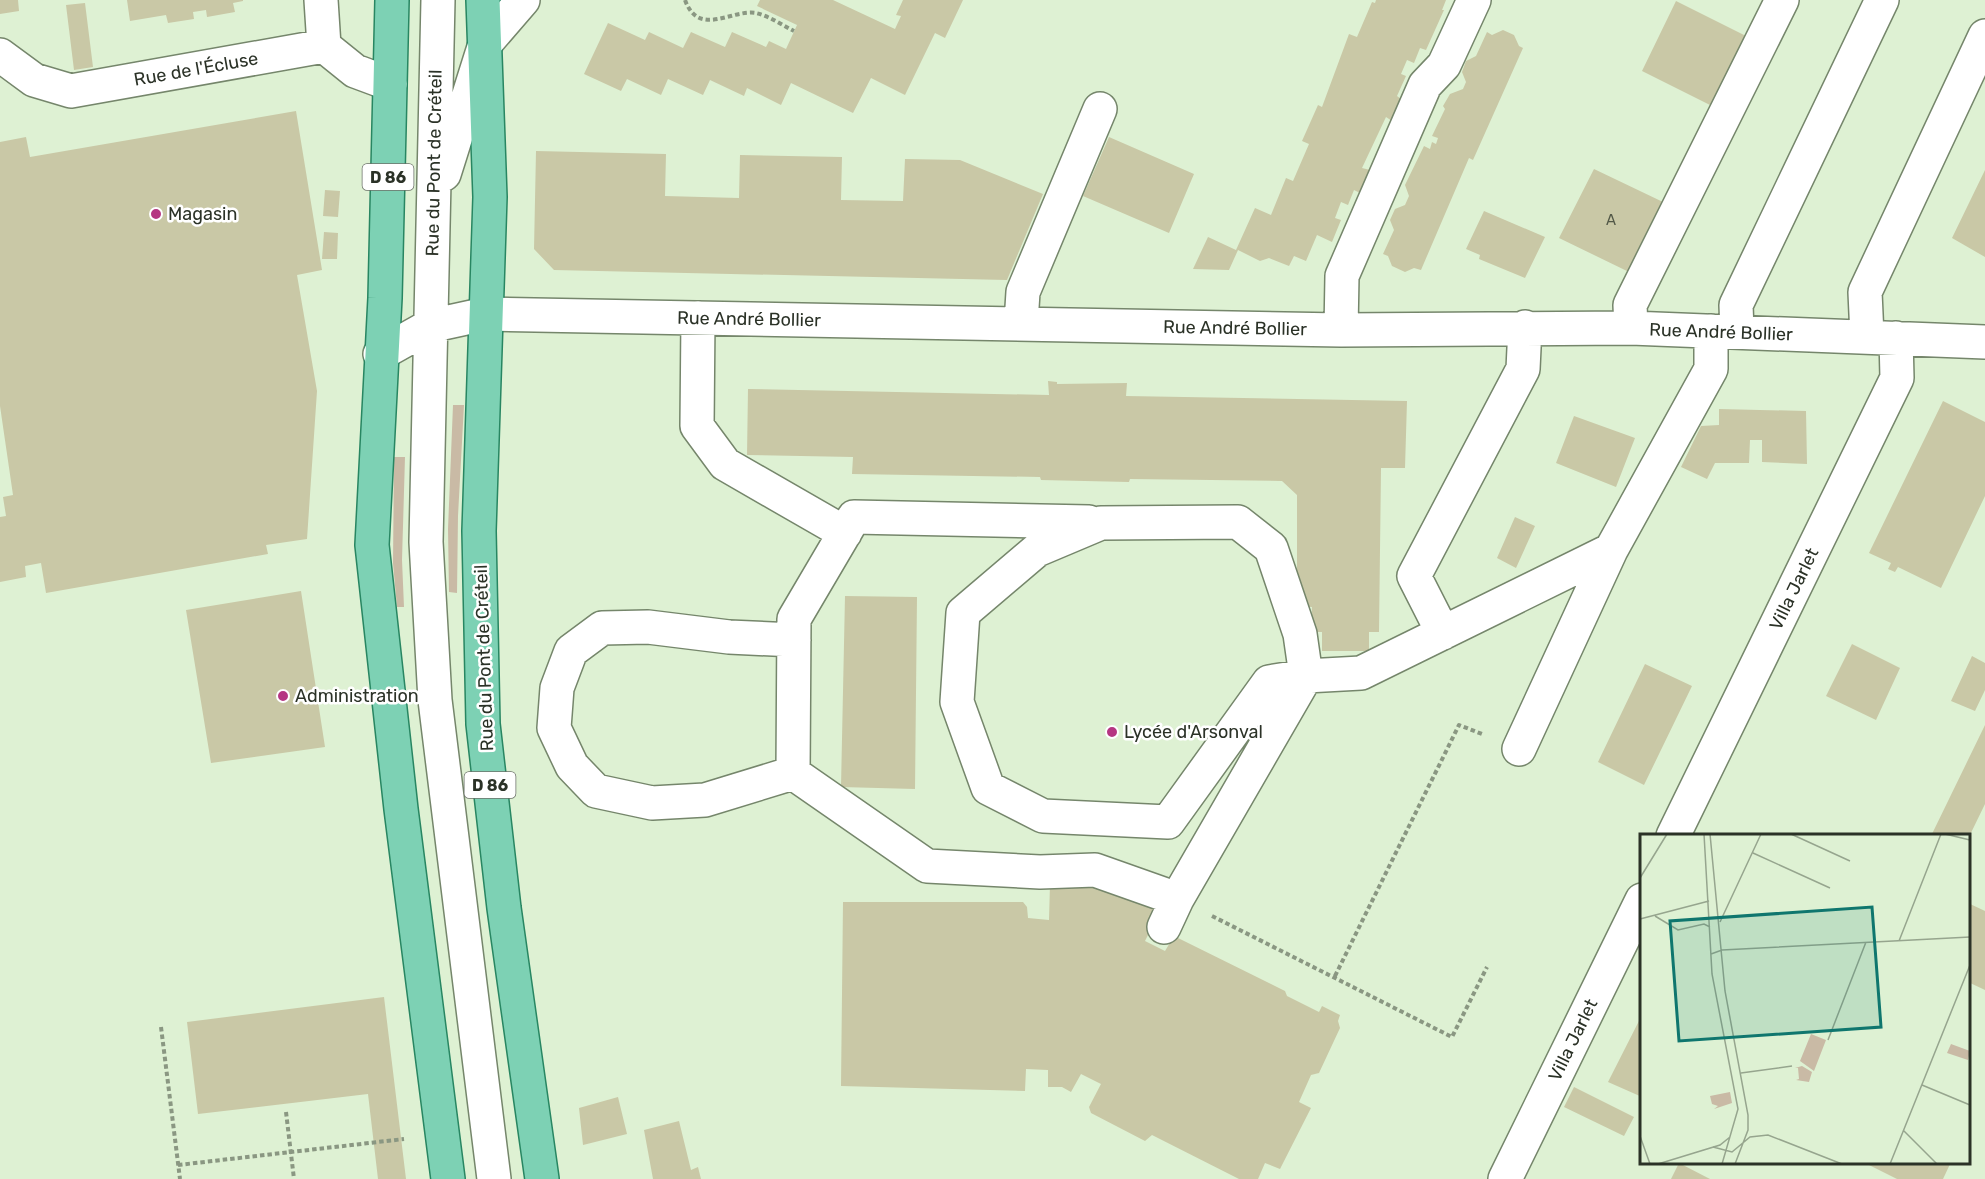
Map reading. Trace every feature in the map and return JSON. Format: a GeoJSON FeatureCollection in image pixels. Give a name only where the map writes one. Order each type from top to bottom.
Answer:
{"type":"FeatureCollection","features":[{"type":"Feature","properties":{"kind":"main road","name":"D 86"},"geometry":{"type":"LineString","coordinates":[[392,0],[385,298],[380,354],[372,545],[401,809],[448,1179]]}},
{"type":"Feature","properties":{"kind":"main road","name":"Rue du Pont de Créteil"},"geometry":{"type":"LineString","coordinates":[[483,0],[490,197],[479,531],[483,724],[504,908],[542,1179]]}},
{"type":"Feature","properties":{"kind":"street"},"geometry":{"type":"LineString","coordinates":[[321,0],[324,46],[356,70],[390,84]]}},
{"type":"Feature","properties":{"kind":"street","name":"Rue du Pont de Créteil"},"geometry":{"type":"LineString","coordinates":[[438,0],[426,542],[435,700],[494,1179]]}},
{"type":"Feature","properties":{"kind":"street"},"geometry":{"type":"LineString","coordinates":[[432,210],[485,44],[524,0]]}},
{"type":"Feature","properties":{"kind":"street"},"geometry":{"type":"LineString","coordinates":[[1341,330],[1342,276],[1425,85],[1444,65],[1474,0]]}},
{"type":"Feature","properties":{"kind":"street"},"geometry":{"type":"LineString","coordinates":[[1631,328],[1630,305],[1782,0]]}},
{"type":"Feature","properties":{"kind":"street"},"geometry":{"type":"LineString","coordinates":[[1520,749],[1611,550],[1711,369],[1736,305],[1882,0]]}},
{"type":"Feature","properties":{"kind":"street","name":"Villa Jarlet"},"geometry":{"type":"LineString","coordinates":[[1674,834],[1897,378],[1865,292],[1985,36]]}},
{"type":"Feature","properties":{"kind":"street","name":"Rue de l'Écluse"},"geometry":{"type":"LineString","coordinates":[[0,55],[34,80],[71,91],[324,46]]}},
{"type":"Feature","properties":{"kind":"street"},"geometry":{"type":"LineString","coordinates":[[1021,323],[1023,292],[1100,109]]}},
{"type":"Feature","properties":{"kind":"street"},"geometry":{"type":"LineString","coordinates":[[380,354],[430,326],[485,314]]}},
{"type":"Feature","properties":{"kind":"street","name":"Rue André Bollier"},"geometry":{"type":"LineString","coordinates":[[485,314],[1341,330],[1631,328],[1985,342]]}},
{"type":"Feature","properties":{"kind":"street"},"geometry":{"type":"LineString","coordinates":[[698,318],[697,426],[725,464],[844,533]]}},
{"type":"Feature","properties":{"kind":"street"},"geometry":{"type":"LineString","coordinates":[[1443,633],[1414,576],[1523,369],[1525,327]]}},
{"type":"Feature","properties":{"kind":"street"},"geometry":{"type":"LineString","coordinates":[[854,517],[1101,523],[1238,522],[1271,548],[1300,634],[1306,676],[1170,913],[1095,870],[1040,872],[927,866],[793,773],[794,619],[854,517]]}},
{"type":"Feature","properties":{"kind":"street"},"geometry":{"type":"LineString","coordinates":[[1101,523],[1037,550],[963,613],[957,702],[988,788],[1043,816],[1168,822],[1269,682],[1306,676],[1361,673],[1611,550]]}},
{"type":"Feature","properties":{"kind":"street"},"geometry":{"type":"LineString","coordinates":[[793,773],[705,800],[652,803],[596,791],[572,766],[554,728],[556,688],[571,651],[602,628],[648,627],[729,637],[794,640]]}},
{"type":"Feature","properties":{"kind":"street","name":"Villa Jarlet"},"geometry":{"type":"LineString","coordinates":[[1505,1179],[1640,902]]}},
{"type":"Feature","properties":{"kind":"path"},"geometry":{"type":"LineString","coordinates":[[685,0],[693,13],[710,20],[721,20],[739,14],[757,14],[794,31]]}},
{"type":"Feature","properties":{"kind":"path"},"geometry":{"type":"LineString","coordinates":[[1335,976],[1459,725],[1520,749]]}},
{"type":"Feature","properties":{"kind":"path"},"geometry":{"type":"LineString","coordinates":[[1170,913],[1335,976],[1452,1037],[1487,967]]}},
{"type":"Feature","properties":{"kind":"path"},"geometry":{"type":"LineString","coordinates":[[161,1027],[180,1179]]}},
{"type":"Feature","properties":{"kind":"path"},"geometry":{"type":"LineString","coordinates":[[286,1112],[294,1179]]}},
{"type":"Feature","properties":{"kind":"path"},"geometry":{"type":"LineString","coordinates":[[178,1165],[408,1138]]}},
{"type":"Feature","properties":{"kind":"shaded area"},"geometry":{"type":"Polygon","coordinates":[[[453,405],[464,405],[458,516],[457,593],[449,592],[448,529],[453,405]]]}},
{"type":"Feature","properties":{"kind":"shaded area"},"geometry":{"type":"Polygon","coordinates":[[[394,457],[405,457],[402,560],[404,607],[397,607],[393,563],[394,457]]]}},
{"type":"Feature","properties":{"kind":"building"},"geometry":{"type":"Polygon","coordinates":[[[0,0],[18,0],[19,11],[0,14],[0,0]]]}},
{"type":"Feature","properties":{"kind":"building"},"geometry":{"type":"Polygon","coordinates":[[[127,0],[243,1],[233,3],[235,12],[207,17],[206,10],[193,12],[194,19],[168,23],[166,15],[130,21],[127,0]]]}},
{"type":"Feature","properties":{"kind":"building"},"geometry":{"type":"Polygon","coordinates":[[[760,0],[833,0],[895,29],[901,16],[896,15],[903,0],[963,0],[945,38],[935,33],[905,95],[871,78],[853,113],[791,83],[781,105],[747,88],[744,96],[710,80],[703,95],[668,79],[661,95],[627,79],[621,91],[584,74],[608,23],[645,40],[649,32],[683,48],[691,32],[725,47],[732,32],[766,47],[769,41],[786,49],[797,25],[757,6],[760,0]]]}},
{"type":"Feature","properties":{"kind":"building"},"geometry":{"type":"Polygon","coordinates":[[[1376,0],[1446,0],[1442,10],[1444,10],[1426,50],[1420,48],[1414,63],[1407,60],[1401,74],[1406,76],[1397,96],[1401,99],[1392,121],[1386,117],[1362,168],[1370,170],[1360,193],[1354,190],[1348,205],[1341,202],[1335,218],[1341,220],[1332,242],[1317,235],[1306,261],[1294,256],[1289,266],[1269,258],[1260,261],[1238,250],[1229,270],[1193,269],[1208,237],[1236,250],[1255,208],[1271,215],[1286,178],[1293,181],[1309,144],[1302,141],[1318,105],[1322,107],[1349,34],[1357,37],[1372,2],[1375,3],[1376,0]]]}},
{"type":"Feature","properties":{"kind":"building"},"geometry":{"type":"Polygon","coordinates":[[[1676,1],[1746,36],[1712,106],[1642,71],[1676,1]]]}},
{"type":"Feature","properties":{"kind":"building"},"geometry":{"type":"Polygon","coordinates":[[[85,3],[93,67],[74,70],[66,5],[85,3]]]}},
{"type":"Feature","properties":{"kind":"building"},"geometry":{"type":"Polygon","coordinates":[[[1503,30],[1514,35],[1519,46],[1523,48],[1473,160],[1469,158],[1421,270],[1414,268],[1405,272],[1392,266],[1388,256],[1383,254],[1394,230],[1390,220],[1395,209],[1405,205],[1409,196],[1405,185],[1424,146],[1430,149],[1432,142],[1436,144],[1438,138],[1432,136],[1445,109],[1443,106],[1450,94],[1463,89],[1466,82],[1462,72],[1466,61],[1476,56],[1487,32],[1492,35],[1503,30]]]}},
{"type":"Feature","properties":{"kind":"building"},"geometry":{"type":"Polygon","coordinates":[[[296,111],[322,270],[297,275],[317,391],[307,539],[266,545],[268,554],[46,593],[41,563],[25,566],[26,577],[0,582],[0,517],[6,516],[3,497],[13,495],[0,406],[0,142],[26,137],[30,157],[296,111]]]}},
{"type":"Feature","properties":{"kind":"building"},"geometry":{"type":"Polygon","coordinates":[[[1109,137],[1194,174],[1169,233],[1083,196],[1109,137]]]}},
{"type":"Feature","properties":{"kind":"building"},"geometry":{"type":"Polygon","coordinates":[[[536,151],[666,154],[665,196],[739,198],[740,155],[842,157],[841,200],[903,201],[905,159],[960,160],[1043,194],[1007,280],[554,270],[534,249],[536,151]]]}},
{"type":"Feature","properties":{"kind":"building"},"geometry":{"type":"Polygon","coordinates":[[[1594,169],[1663,202],[1629,272],[1559,238],[1594,169]]]}},
{"type":"Feature","properties":{"kind":"building"},"geometry":{"type":"Polygon","coordinates":[[[1985,170],[1985,257],[1952,238],[1985,170]]]}},
{"type":"Feature","properties":{"kind":"building"},"geometry":{"type":"Polygon","coordinates":[[[325,190],[340,191],[338,217],[323,216],[325,190]]]}},
{"type":"Feature","properties":{"kind":"building"},"geometry":{"type":"Polygon","coordinates":[[[1484,211],[1545,237],[1525,278],[1479,259],[1480,255],[1466,249],[1484,211]]]}},
{"type":"Feature","properties":{"kind":"building"},"geometry":{"type":"Polygon","coordinates":[[[324,232],[338,233],[337,259],[322,259],[324,232]]]}},
{"type":"Feature","properties":{"kind":"building"},"geometry":{"type":"Polygon","coordinates":[[[1048,381],[1057,382],[1057,384],[1127,383],[1126,396],[1407,401],[1405,468],[1381,468],[1379,632],[1369,632],[1369,651],[1322,651],[1322,632],[1311,632],[1312,607],[1297,606],[1297,495],[1282,481],[1130,479],[1129,482],[1041,480],[1040,477],[852,474],[853,457],[747,455],[748,389],[1049,395],[1048,381]]]}},
{"type":"Feature","properties":{"kind":"building"},"geometry":{"type":"Polygon","coordinates":[[[1943,401],[1985,422],[1985,496],[1941,588],[1898,567],[1895,572],[1888,569],[1891,563],[1869,553],[1943,401]]]}},
{"type":"Feature","properties":{"kind":"building"},"geometry":{"type":"Polygon","coordinates":[[[1719,409],[1806,411],[1807,464],[1762,462],[1762,440],[1750,440],[1749,463],[1715,463],[1707,479],[1681,467],[1701,426],[1719,425],[1719,409]]]}},
{"type":"Feature","properties":{"kind":"building"},"geometry":{"type":"Polygon","coordinates":[[[1574,416],[1635,438],[1616,487],[1556,463],[1574,416]]]}},
{"type":"Feature","properties":{"kind":"building"},"geometry":{"type":"Polygon","coordinates":[[[1515,517],[1535,526],[1516,568],[1497,558],[1515,517]]]}},
{"type":"Feature","properties":{"kind":"building"},"geometry":{"type":"Polygon","coordinates":[[[301,591],[325,747],[211,763],[186,610],[301,591]]]}},
{"type":"Feature","properties":{"kind":"building"},"geometry":{"type":"Polygon","coordinates":[[[845,596],[917,597],[915,789],[841,787],[845,596]]]}},
{"type":"Feature","properties":{"kind":"building"},"geometry":{"type":"Polygon","coordinates":[[[1852,644],[1900,668],[1876,720],[1826,696],[1852,644]]]}},
{"type":"Feature","properties":{"kind":"building"},"geometry":{"type":"Polygon","coordinates":[[[1972,656],[1985,663],[1985,690],[1975,711],[1951,701],[1972,656]]]}},
{"type":"Feature","properties":{"kind":"building"},"geometry":{"type":"Polygon","coordinates":[[[1645,664],[1692,686],[1644,785],[1598,762],[1645,664]]]}},
{"type":"Feature","properties":{"kind":"building"},"geometry":{"type":"Polygon","coordinates":[[[1985,725],[1985,804],[1970,835],[1932,834],[1985,725]]]}},
{"type":"Feature","properties":{"kind":"building"},"geometry":{"type":"Polygon","coordinates":[[[1050,884],[1109,884],[1161,909],[1145,941],[1165,951],[1171,941],[1178,938],[1285,991],[1287,996],[1319,1012],[1322,1006],[1340,1015],[1338,1021],[1340,1028],[1319,1073],[1311,1075],[1299,1102],[1311,1108],[1280,1169],[1265,1163],[1258,1179],[1239,1179],[1152,1135],[1145,1141],[1091,1113],[1089,1107],[1101,1084],[1081,1074],[1071,1092],[1062,1087],[1048,1087],[1048,1070],[1026,1069],[1025,1091],[841,1086],[843,902],[1023,902],[1027,907],[1028,918],[1049,920],[1050,884]]]}},
{"type":"Feature","properties":{"kind":"building"},"geometry":{"type":"Polygon","coordinates":[[[1970,904],[1985,911],[1985,990],[1970,983],[1970,904]]]}},
{"type":"Feature","properties":{"kind":"building"},"geometry":{"type":"Polygon","coordinates":[[[384,997],[406,1179],[378,1179],[368,1094],[198,1114],[187,1022],[384,997]]]}},
{"type":"Feature","properties":{"kind":"building"},"geometry":{"type":"Polygon","coordinates":[[[1640,1019],[1640,1096],[1608,1082],[1640,1019]]]}},
{"type":"Feature","properties":{"kind":"building"},"geometry":{"type":"Polygon","coordinates":[[[1574,1087],[1634,1117],[1624,1136],[1564,1107],[1574,1087]]]}},
{"type":"Feature","properties":{"kind":"building"},"geometry":{"type":"Polygon","coordinates":[[[618,1097],[627,1134],[583,1145],[579,1108],[618,1097]]]}},
{"type":"Feature","properties":{"kind":"building"},"geometry":{"type":"Polygon","coordinates":[[[679,1121],[691,1170],[698,1167],[701,1179],[653,1179],[644,1130],[679,1121]]]}},
{"type":"Feature","properties":{"kind":"building"},"geometry":{"type":"Polygon","coordinates":[[[1678,1164],[1681,1164],[1710,1179],[1671,1179],[1678,1164]]]}},
{"type":"Feature","properties":{"kind":"building"},"geometry":{"type":"Polygon","coordinates":[[[1867,1164],[1950,1164],[1943,1179],[1897,1179],[1867,1164]]]}},
{"type":"Feature","properties":{"kind":"place","name":"Magasin"},"geometry":{"type":"Point","coordinates":[156,214]}},
{"type":"Feature","properties":{"kind":"place","name":"Administration"},"geometry":{"type":"Point","coordinates":[283,696]}},
{"type":"Feature","properties":{"kind":"place","name":"Lycée d'Arsonval"},"geometry":{"type":"Point","coordinates":[1112,732]}}]}
